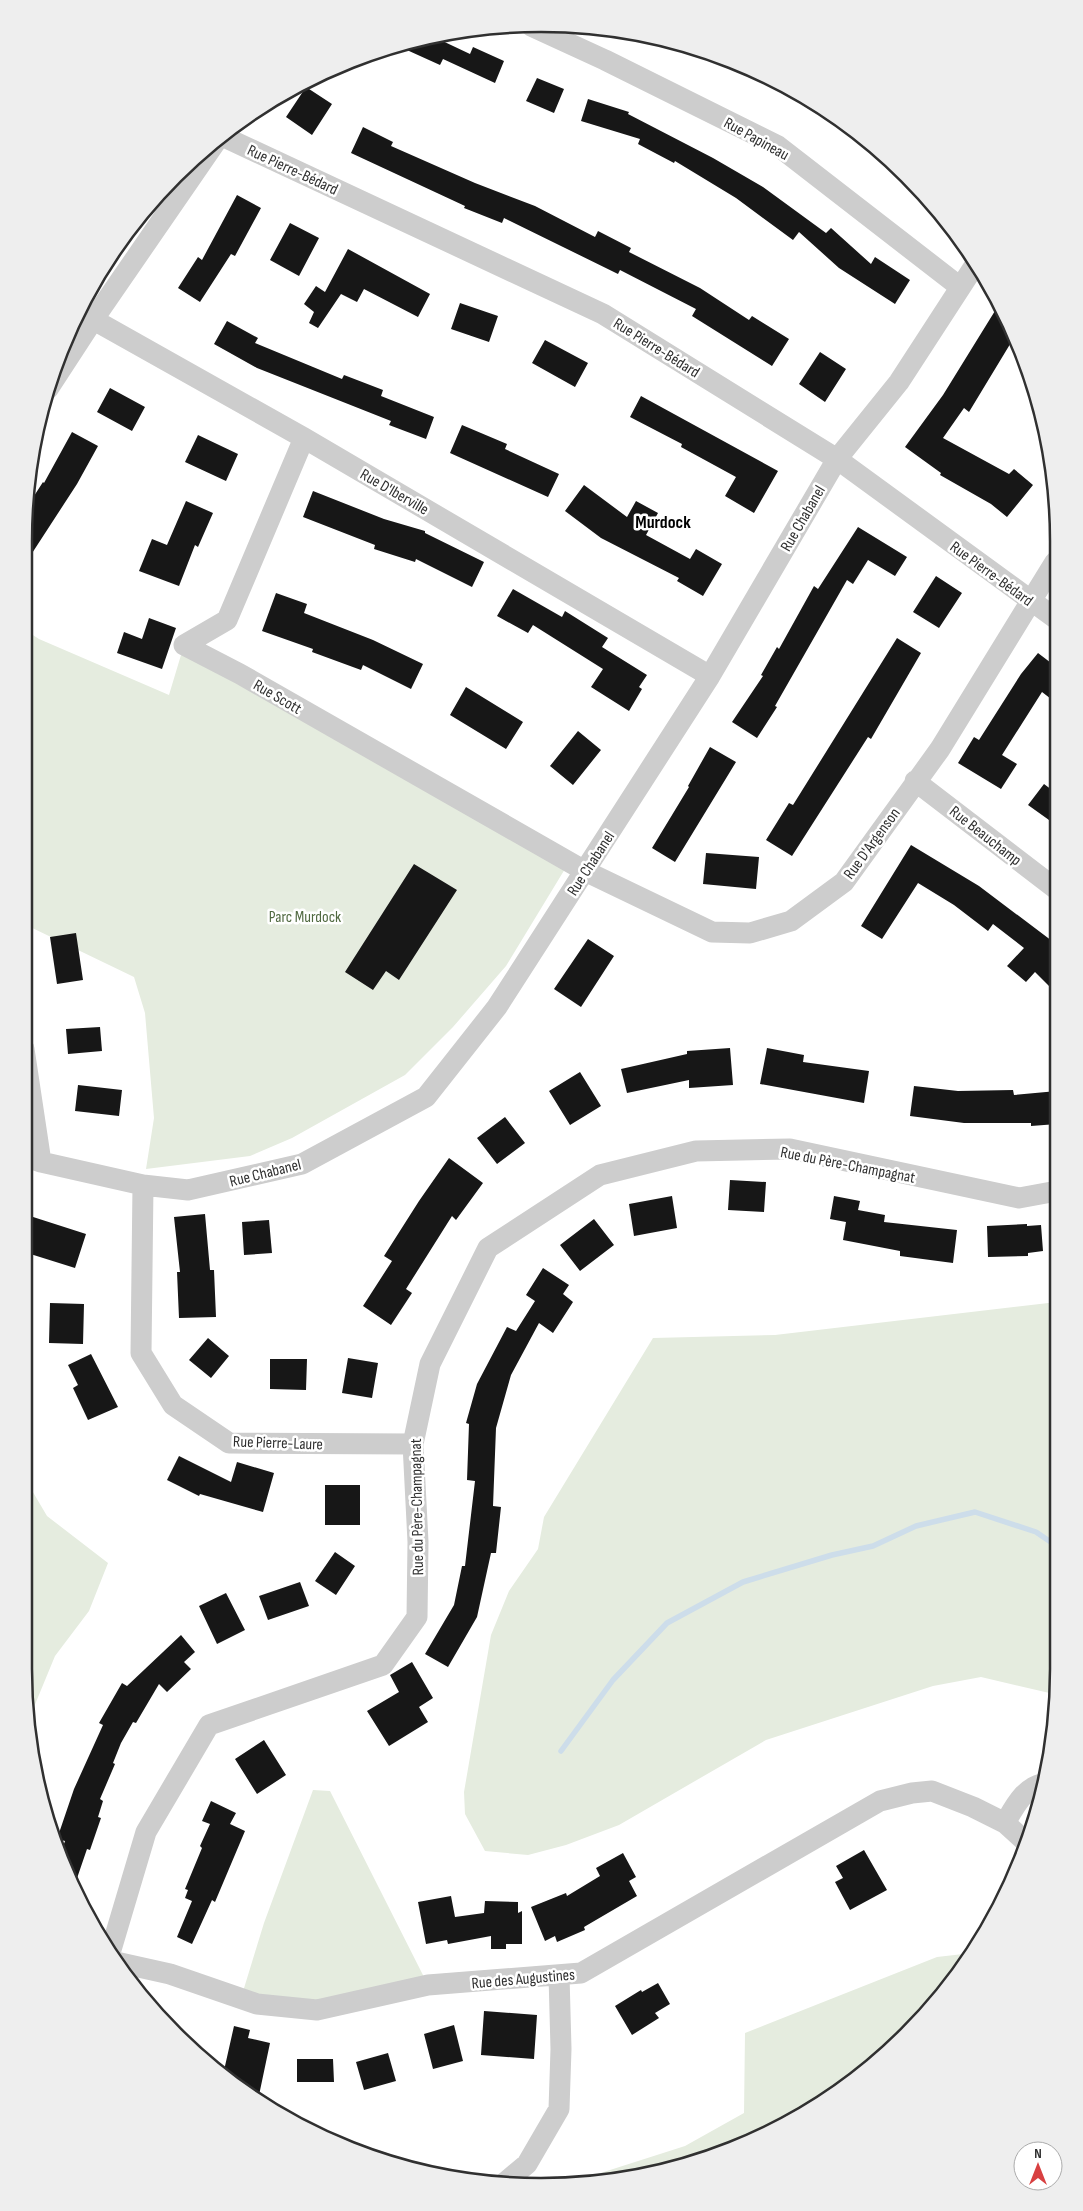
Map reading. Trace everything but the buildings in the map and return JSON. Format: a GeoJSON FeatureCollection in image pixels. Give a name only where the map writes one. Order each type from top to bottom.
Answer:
{"type":"FeatureCollection","features":[{"type":"Feature","properties":{"kind":"street","name":"Rue Papineau"},"geometry":{"type":"LineString","coordinates":[[544,32],[605,60],[778,146],[960,287]]}},
{"type":"Feature","properties":{"kind":"street","name":"Rue Pierre-Bédard"},"geometry":{"type":"LineString","coordinates":[[230,140],[603,314],[838,459],[1050,615]]}},
{"type":"Feature","properties":{"kind":"street"},"geometry":{"type":"LineString","coordinates":[[85,316],[194,170]]}},
{"type":"Feature","properties":{"kind":"street","name":"Rue Chabanel"},"geometry":{"type":"LineString","coordinates":[[32,1159],[143,1185],[188,1190],[302,1164],[426,1097],[497,1007],[710,676],[838,459],[899,382],[972,270]]}},
{"type":"Feature","properties":{"kind":"street","name":"Rue D'Iberville"},"geometry":{"type":"LineString","coordinates":[[85,316],[304,438],[710,676]]}},
{"type":"Feature","properties":{"kind":"street","name":"Rue Scott"},"geometry":{"type":"LineString","coordinates":[[304,438],[227,620],[184,645],[240,674],[585,871]]}},
{"type":"Feature","properties":{"kind":"street","name":"Rue D'Argenson"},"geometry":{"type":"LineString","coordinates":[[585,871],[712,932],[750,933],[791,921],[844,882],[940,749],[1050,570]]}},
{"type":"Feature","properties":{"kind":"street","name":"Rue Beauchamp"},"geometry":{"type":"LineString","coordinates":[[916,781],[1050,884]]}},
{"type":"Feature","properties":{"kind":"street","name":"Rue du Père-Champagnat"},"geometry":{"type":"LineString","coordinates":[[113,1943],[146,1832],[209,1725],[383,1665],[417,1617],[418,1542],[413,1444],[430,1364],[488,1248],[600,1175],[696,1151],[790,1149],[1019,1198],[1050,1192]]}},
{"type":"Feature","properties":{"kind":"street","name":"Rue Pierre-Laure"},"geometry":{"type":"LineString","coordinates":[[143,1185],[141,1353],[173,1405],[229,1443],[413,1444]]}},
{"type":"Feature","properties":{"kind":"street"},"geometry":{"type":"LineString","coordinates":[[1005,1822],[1020,1797],[1037,1785]]}},
{"type":"Feature","properties":{"kind":"street","name":"Rue des Augustines"},"geometry":{"type":"LineString","coordinates":[[127,1965],[170,1974],[257,2004],[317,2010],[428,1985],[581,1973],[880,1801],[912,1793],[932,1791],[1005,1822],[1021,1838]]}},
{"type":"Feature","properties":{"kind":"street"},"geometry":{"type":"LineString","coordinates":[[511,2177],[527,2164],[559,2109],[561,2049],[559,1976]]}},
{"type":"Feature","properties":{"kind":"green space","name":"Parc Murdock"},"geometry":{"type":"Polygon","coordinates":[[[32,634],[169,695],[184,645],[568,864],[506,966],[453,1027],[405,1075],[292,1138],[250,1156],[146,1169],[154,1118],[145,1013],[134,977],[32,928],[32,634]]]}},
{"type":"Feature","properties":{"kind":"green space"},"geometry":{"type":"Polygon","coordinates":[[[1050,1303],[1049,1693],[981,1677],[933,1686],[766,1740],[619,1825],[566,1845],[528,1855],[485,1851],[465,1814],[464,1792],[491,1635],[509,1591],[538,1549],[544,1517],[653,1338],[775,1335],[1050,1303]]]}},
{"type":"Feature","properties":{"kind":"green space"},"geometry":{"type":"Polygon","coordinates":[[[32,1490],[47,1516],[108,1563],[89,1611],[55,1656],[34,1706],[32,1670],[32,1490]]]}},
{"type":"Feature","properties":{"kind":"green space"},"geometry":{"type":"Polygon","coordinates":[[[313,1790],[330,1791],[428,1985],[317,2010],[241,1998],[264,1923],[313,1790]]]}},
{"type":"Feature","properties":{"kind":"green space"},"geometry":{"type":"Polygon","coordinates":[[[964,1954],[924,2005],[901,2029],[877,2052],[824,2093],[767,2126],[736,2140],[673,2161],[641,2169],[593,2175],[685,2146],[744,2113],[745,2033],[937,1957],[964,1954]]]}},
{"type":"Feature","properties":{"kind":"waterway"},"geometry":{"type":"LineString","coordinates":[[561,1751],[613,1680],[667,1623],[743,1582],[832,1555],[873,1546],[916,1526],[975,1512],[1036,1532],[1050,1542]]}},
{"type":"Feature","properties":{"kind":"district","name":"Murdock"},"geometry":{"type":"Point","coordinates":[663,522]}}]}
